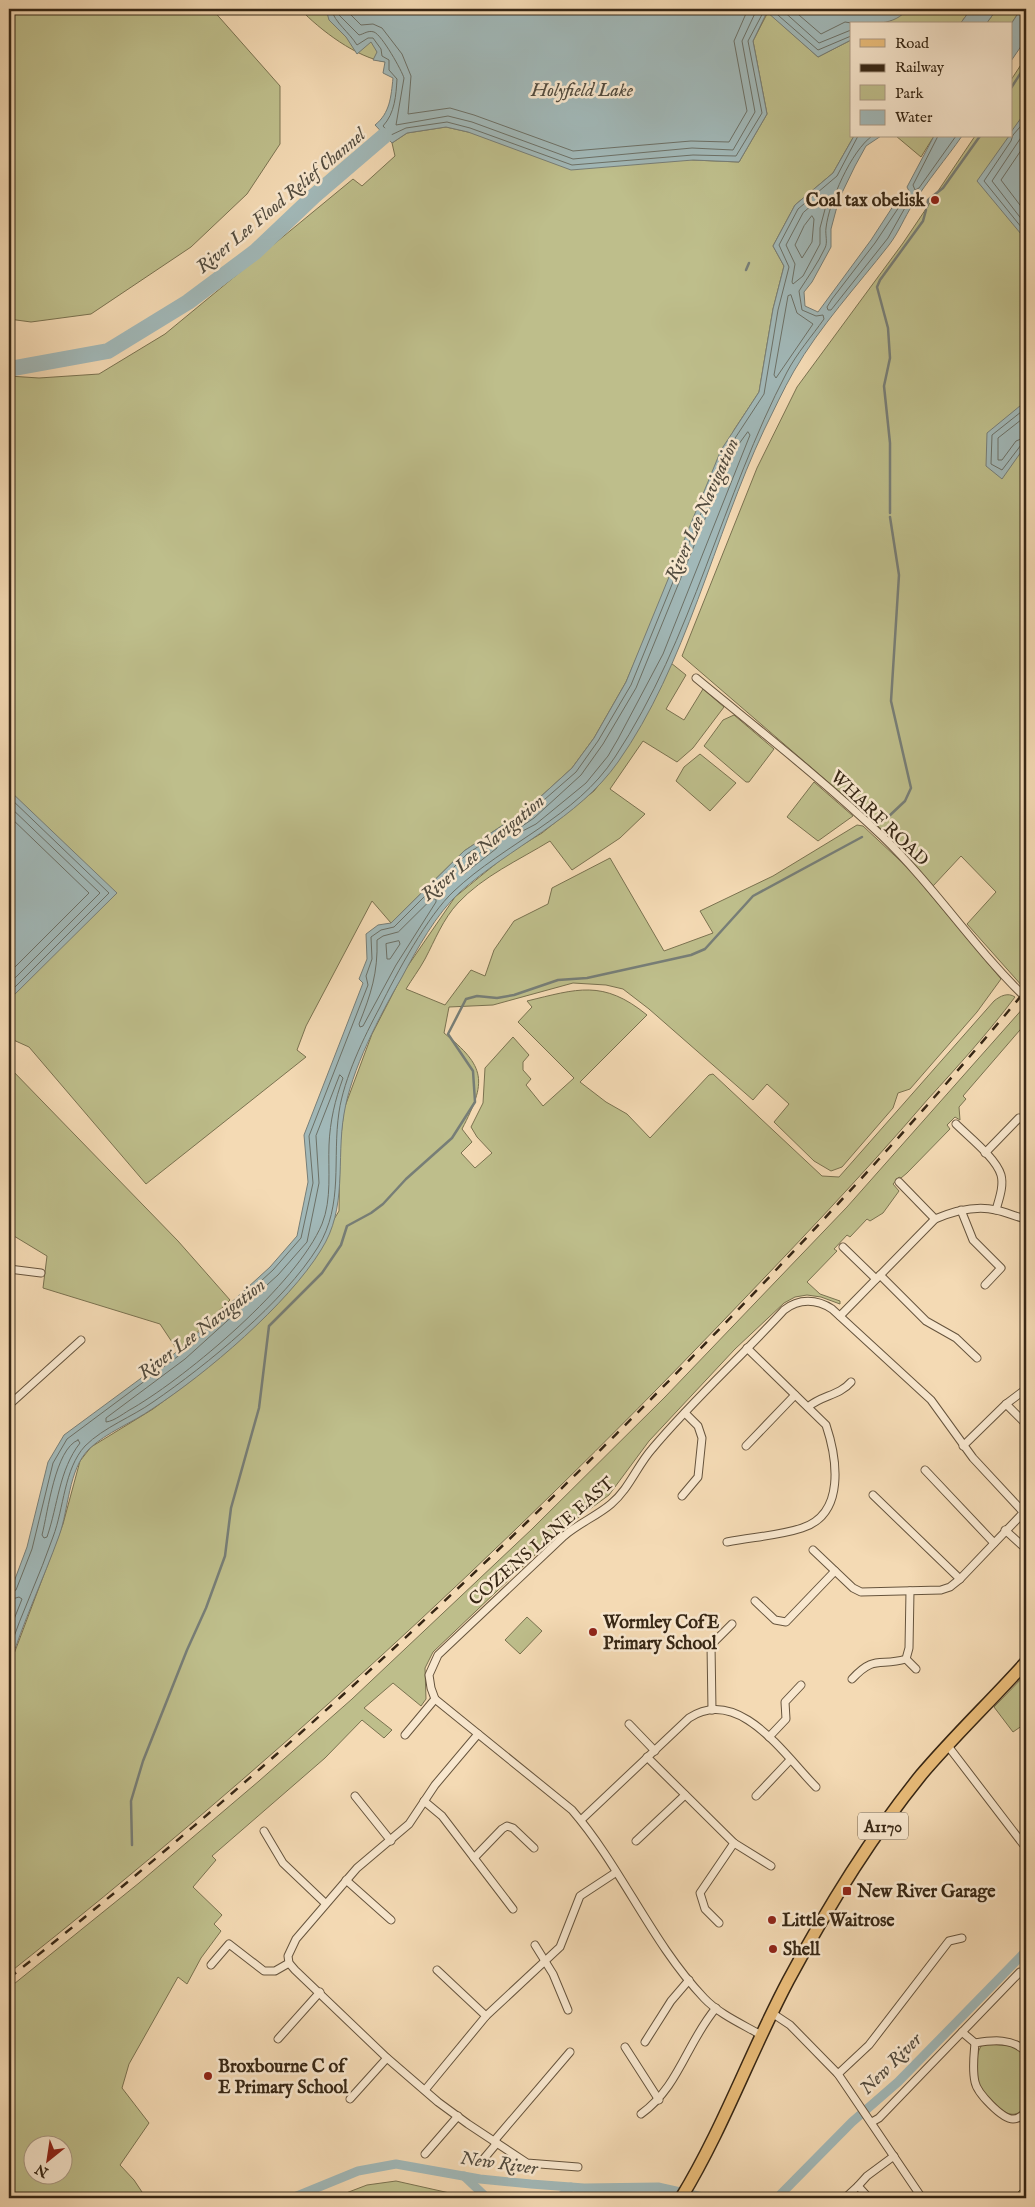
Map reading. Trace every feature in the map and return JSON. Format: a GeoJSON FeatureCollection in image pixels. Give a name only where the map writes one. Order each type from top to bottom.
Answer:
{"type":"FeatureCollection","features":[{"type":"Feature","properties":{"kind":"main road","name":"A1170"},"geometry":{"type":"LineString","coordinates":[[681,2198],[716,2137],[761,2035],[792,1972],[854,1869],[891,1814],[948,1746],[1026,1662]]}},
{"type":"Feature","properties":{"kind":"street","name":"WHARF ROAD"},"geometry":{"type":"LineString","coordinates":[[696,678],[832,791],[882,836],[1026,998]]}},
{"type":"Feature","properties":{"kind":"street"},"geometry":{"type":"LineString","coordinates":[[985,1153],[1019,1118]]}},
{"type":"Feature","properties":{"kind":"street"},"geometry":{"type":"LineString","coordinates":[[956,1124],[997,1165],[1002,1186],[996,1210]]}},
{"type":"Feature","properties":{"kind":"street"},"geometry":{"type":"LineString","coordinates":[[899,1182],[935,1219]]}},
{"type":"Feature","properties":{"kind":"street"},"geometry":{"type":"LineString","coordinates":[[840,1316],[935,1219],[961,1210],[979,1207],[1026,1219]]}},
{"type":"Feature","properties":{"kind":"street"},"geometry":{"type":"LineString","coordinates":[[961,1210],[973,1240],[1001,1268],[985,1286]]}},
{"type":"Feature","properties":{"kind":"street"},"geometry":{"type":"LineString","coordinates":[[842,1247],[926,1321],[956,1338],[977,1358]]}},
{"type":"Feature","properties":{"kind":"street"},"geometry":{"type":"LineString","coordinates":[[9,1269],[41,1273]]}},
{"type":"Feature","properties":{"kind":"street","name":"COZENS LANE EAST"},"geometry":{"type":"LineString","coordinates":[[435,1699],[431,1688],[430,1675],[438,1655],[564,1536],[581,1522],[610,1505],[621,1495],[636,1469],[652,1449],[747,1348],[793,1304],[805,1301],[817,1302],[840,1316],[931,1400],[963,1446],[1025,1513]]}},
{"type":"Feature","properties":{"kind":"street"},"geometry":{"type":"LineString","coordinates":[[9,1405],[81,1340]]}},
{"type":"Feature","properties":{"kind":"street"},"geometry":{"type":"LineString","coordinates":[[727,1542],[803,1528],[813,1523],[830,1505],[835,1495],[836,1484],[830,1437],[826,1425],[747,1348]]}},
{"type":"Feature","properties":{"kind":"street"},"geometry":{"type":"LineString","coordinates":[[808,1407],[820,1398],[840,1392],[851,1382]]}},
{"type":"Feature","properties":{"kind":"street"},"geometry":{"type":"LineString","coordinates":[[963,1446],[1006,1404],[1026,1389]]}},
{"type":"Feature","properties":{"kind":"street"},"geometry":{"type":"LineString","coordinates":[[746,1446],[795,1395]]}},
{"type":"Feature","properties":{"kind":"street"},"geometry":{"type":"LineString","coordinates":[[1006,1404],[1026,1424]]}},
{"type":"Feature","properties":{"kind":"street"},"geometry":{"type":"LineString","coordinates":[[682,1496],[698,1477],[702,1438],[698,1426],[685,1413]]}},
{"type":"Feature","properties":{"kind":"street"},"geometry":{"type":"LineString","coordinates":[[925,1470],[994,1543]]}},
{"type":"Feature","properties":{"kind":"street"},"geometry":{"type":"LineString","coordinates":[[872,1495],[960,1579]]}},
{"type":"Feature","properties":{"kind":"street"},"geometry":{"type":"LineString","coordinates":[[813,1550],[853,1588],[860,1592],[946,1589],[960,1579],[1005,1530],[1025,1513]]}},
{"type":"Feature","properties":{"kind":"street"},"geometry":{"type":"LineString","coordinates":[[1005,1530],[1026,1549]]}},
{"type":"Feature","properties":{"kind":"street"},"geometry":{"type":"LineString","coordinates":[[755,1601],[775,1620],[786,1622],[834,1571]]}},
{"type":"Feature","properties":{"kind":"street"},"geometry":{"type":"LineString","coordinates":[[906,1658],[909,1648],[910,1591]]}},
{"type":"Feature","properties":{"kind":"street"},"geometry":{"type":"LineString","coordinates":[[712,1710],[711,1645],[732,1624]]}},
{"type":"Feature","properties":{"kind":"street"},"geometry":{"type":"LineString","coordinates":[[906,1658],[916,1668]]}},
{"type":"Feature","properties":{"kind":"street"},"geometry":{"type":"LineString","coordinates":[[852,1680],[861,1670],[872,1663],[906,1658]]}},
{"type":"Feature","properties":{"kind":"street"},"geometry":{"type":"LineString","coordinates":[[768,1737],[786,1719],[784,1702],[801,1684]]}},
{"type":"Feature","properties":{"kind":"street"},"geometry":{"type":"LineString","coordinates":[[404,1734],[435,1699],[555,1794],[581,1820],[615,1873],[689,1980],[704,1998],[716,2008],[761,2035]]}},
{"type":"Feature","properties":{"kind":"street"},"geometry":{"type":"LineString","coordinates":[[581,1820],[689,1718],[700,1712],[712,1710],[727,1711],[742,1716],[759,1727],[816,1787]]}},
{"type":"Feature","properties":{"kind":"street"},"geometry":{"type":"LineString","coordinates":[[629,1724],[655,1751]]}},
{"type":"Feature","properties":{"kind":"street"},"geometry":{"type":"LineString","coordinates":[[478,1734],[424,1801],[409,1824],[391,1841],[363,1862],[296,1939],[289,1953],[290,1963],[387,2058],[458,2116],[527,2163],[578,2167]]}},
{"type":"Feature","properties":{"kind":"street"},"geometry":{"type":"LineString","coordinates":[[948,1746],[1026,1848]]}},
{"type":"Feature","properties":{"kind":"street"},"geometry":{"type":"LineString","coordinates":[[647,1757],[734,1843],[771,1866]]}},
{"type":"Feature","properties":{"kind":"street"},"geometry":{"type":"LineString","coordinates":[[756,1796],[790,1760]]}},
{"type":"Feature","properties":{"kind":"street"},"geometry":{"type":"LineString","coordinates":[[636,1841],[685,1795]]}},
{"type":"Feature","properties":{"kind":"street"},"geometry":{"type":"LineString","coordinates":[[355,1796],[391,1841]]}},
{"type":"Feature","properties":{"kind":"street"},"geometry":{"type":"LineString","coordinates":[[424,1801],[442,1816],[513,1909]]}},
{"type":"Feature","properties":{"kind":"street"},"geometry":{"type":"LineString","coordinates":[[474,1858],[507,1826],[512,1828],[534,1848]]}},
{"type":"Feature","properties":{"kind":"street"},"geometry":{"type":"LineString","coordinates":[[264,1831],[283,1863],[326,1903]]}},
{"type":"Feature","properties":{"kind":"street"},"geometry":{"type":"LineString","coordinates":[[719,1924],[705,1909],[700,1892],[734,1843]]}},
{"type":"Feature","properties":{"kind":"street"},"geometry":{"type":"LineString","coordinates":[[425,2090],[486,2016],[545,1962],[562,1942],[580,1896],[615,1873]]}},
{"type":"Feature","properties":{"kind":"street"},"geometry":{"type":"LineString","coordinates":[[346,1880],[391,1920]]}},
{"type":"Feature","properties":{"kind":"street"},"geometry":{"type":"LineString","coordinates":[[838,2074],[869,2046],[949,1941],[962,1938]]}},
{"type":"Feature","properties":{"kind":"street"},"geometry":{"type":"LineString","coordinates":[[211,1965],[229,1944],[264,1970],[274,1971],[290,1963]]}},
{"type":"Feature","properties":{"kind":"street"},"geometry":{"type":"LineString","coordinates":[[535,1945],[553,1974],[568,2010]]}},
{"type":"Feature","properties":{"kind":"street"},"geometry":{"type":"LineString","coordinates":[[437,1970],[486,2016]]}},
{"type":"Feature","properties":{"kind":"street"},"geometry":{"type":"LineString","coordinates":[[870,2120],[879,2118],[1020,1972],[1026,1973]]}},
{"type":"Feature","properties":{"kind":"street"},"geometry":{"type":"LineString","coordinates":[[645,2042],[671,2001],[689,1980]]}},
{"type":"Feature","properties":{"kind":"street"},"geometry":{"type":"LineString","coordinates":[[278,2039],[320,1992]]}},
{"type":"Feature","properties":{"kind":"street"},"geometry":{"type":"LineString","coordinates":[[641,2114],[659,2100],[670,2086],[706,2021],[716,2008]]}},
{"type":"Feature","properties":{"kind":"street"},"geometry":{"type":"LineString","coordinates":[[772,2013],[790,2025],[838,2074],[922,2198]]}},
{"type":"Feature","properties":{"kind":"street"},"geometry":{"type":"LineString","coordinates":[[962,2032],[976,2043],[1008,2042],[1018,2045],[1026,2052]]}},
{"type":"Feature","properties":{"kind":"street"},"geometry":{"type":"LineString","coordinates":[[976,2043],[973,2066],[978,2090],[1007,2118],[1019,2117],[1026,2111]]}},
{"type":"Feature","properties":{"kind":"street"},"geometry":{"type":"LineString","coordinates":[[626,2047],[659,2100]]}},
{"type":"Feature","properties":{"kind":"street"},"geometry":{"type":"LineString","coordinates":[[481,2162],[495,2142],[570,2052]]}},
{"type":"Feature","properties":{"kind":"street"},"geometry":{"type":"LineString","coordinates":[[350,2099],[387,2058]]}},
{"type":"Feature","properties":{"kind":"street"},"geometry":{"type":"LineString","coordinates":[[425,2154],[458,2116]]}},
{"type":"Feature","properties":{"kind":"street"},"geometry":{"type":"LineString","coordinates":[[845,2198],[894,2156]]}},
{"type":"Feature","properties":{"kind":"street"},"geometry":{"type":"LineString","coordinates":[[858,2186],[869,2198]]}},
{"type":"Feature","properties":{"kind":"green space"},"geometry":{"type":"Polygon","coordinates":[[[9,9],[212,9],[280,86],[280,144],[247,194],[191,247],[91,314],[31,322],[9,319],[9,9]]]}},
{"type":"Feature","properties":{"kind":"green space"},"geometry":{"type":"Polygon","coordinates":[[[300,9],[337,9],[371,39],[386,62],[351,49],[328,34],[300,9]]]}},
{"type":"Feature","properties":{"kind":"green space"},"geometry":{"type":"Polygon","coordinates":[[[907,9],[971,9],[961,22],[887,22],[904,13],[907,9]]]}},
{"type":"Feature","properties":{"kind":"green space"},"geometry":{"type":"Polygon","coordinates":[[[997,9],[1021,9],[1012,22],[987,22],[997,9]]]}},
{"type":"Feature","properties":{"kind":"green space"},"geometry":{"type":"Polygon","coordinates":[[[768,12],[818,57],[850,41],[850,138],[853,138],[833,173],[795,205],[773,246],[784,266],[773,309],[759,392],[734,430],[626,682],[594,738],[572,768],[527,809],[464,851],[391,923],[372,901],[306,1026],[297,1050],[306,1057],[146,1184],[29,1047],[9,1038],[9,376],[39,378],[99,374],[165,334],[353,179],[362,186],[395,156],[392,143],[407,133],[446,127],[468,132],[693,160],[739,162],[767,114],[753,41],[768,12]]]}},
{"type":"Feature","properties":{"kind":"green space"},"geometry":{"type":"Polygon","coordinates":[[[1026,57],[1026,984],[1023,987],[967,924],[996,892],[961,856],[933,886],[894,841],[864,813],[682,656],[757,468],[797,387],[903,243],[974,138],[1012,138],[1012,78],[1026,57]]]}},
{"type":"Feature","properties":{"kind":"green space"},"geometry":{"type":"Polygon","coordinates":[[[898,138],[933,138],[921,157],[898,138]]]}},
{"type":"Feature","properties":{"kind":"green space"},"geometry":{"type":"Polygon","coordinates":[[[671,663],[686,675],[666,709],[684,720],[703,689],[724,707],[693,748],[677,762],[643,741],[610,789],[645,814],[620,838],[572,870],[550,841],[502,869],[468,893],[448,916],[423,963],[406,989],[445,1005],[471,970],[485,976],[494,950],[514,921],[548,904],[552,888],[610,858],[664,951],[713,933],[700,911],[773,876],[857,825],[863,826],[909,869],[1001,979],[977,1012],[910,1089],[898,1093],[893,1108],[842,1167],[831,1171],[814,1161],[774,1122],[789,1104],[767,1084],[753,1100],[649,1009],[623,989],[606,985],[573,983],[493,1005],[449,1007],[444,1033],[468,1056],[475,1066],[478,1076],[476,1099],[462,1129],[472,1142],[461,1153],[475,1168],[492,1153],[477,1137],[471,1127],[483,1103],[485,1068],[513,1037],[529,1055],[523,1062],[523,1070],[531,1079],[526,1085],[543,1106],[574,1078],[518,1022],[532,1007],[527,1001],[561,993],[589,990],[617,996],[647,1015],[580,1082],[606,1102],[627,1114],[650,1138],[709,1075],[713,1074],[822,1176],[839,1177],[994,1001],[1004,995],[1015,997],[962,1062],[826,1212],[638,1409],[552,1494],[465,1578],[287,1741],[196,1820],[9,1973],[9,1667],[63,1524],[80,1461],[91,1447],[153,1409],[188,1383],[235,1344],[294,1286],[339,1211],[340,1144],[344,1109],[372,1034],[405,970],[455,897],[509,853],[542,833],[594,791],[628,745],[671,663]]]}},
{"type":"Feature","properties":{"kind":"green space"},"geometry":{"type":"Polygon","coordinates":[[[734,715],[774,749],[749,782],[746,782],[704,746],[723,720],[734,715]]]}},
{"type":"Feature","properties":{"kind":"green space"},"geometry":{"type":"Polygon","coordinates":[[[700,754],[736,783],[710,811],[676,781],[684,767],[700,754]]]}},
{"type":"Feature","properties":{"kind":"green space"},"geometry":{"type":"Polygon","coordinates":[[[814,782],[853,816],[818,841],[787,817],[814,782]]]}},
{"type":"Feature","properties":{"kind":"green space"},"geometry":{"type":"Polygon","coordinates":[[[1025,1006],[1026,1023],[963,1096],[966,1099],[959,1107],[960,1120],[955,1117],[947,1125],[950,1129],[907,1173],[901,1178],[899,1177],[893,1184],[899,1191],[883,1213],[870,1221],[867,1219],[850,1237],[847,1235],[834,1249],[837,1251],[807,1282],[820,1294],[840,1301],[840,1304],[821,1297],[807,1295],[795,1297],[784,1303],[735,1349],[649,1441],[609,1495],[560,1531],[433,1652],[425,1668],[426,1699],[421,1706],[393,1683],[364,1708],[392,1730],[384,1738],[362,1720],[325,1758],[212,1856],[216,1860],[193,1887],[222,1915],[214,1924],[221,1931],[201,1958],[187,1984],[178,1977],[129,2064],[122,2088],[149,2123],[120,2165],[134,2180],[146,2198],[9,2198],[9,1988],[139,1883],[352,1699],[532,1529],[665,1397],[847,1207],[1025,1006]]]}},
{"type":"Feature","properties":{"kind":"green space"},"geometry":{"type":"Polygon","coordinates":[[[9,1067],[178,1241],[230,1300],[178,1351],[160,1324],[43,1288],[47,1256],[9,1233],[9,1067]]]}},
{"type":"Feature","properties":{"kind":"green space"},"geometry":{"type":"Polygon","coordinates":[[[527,1617],[542,1631],[520,1654],[505,1640],[527,1617]]]}},
{"type":"Feature","properties":{"kind":"green space"},"geometry":{"type":"Polygon","coordinates":[[[1026,1674],[1026,1723],[1013,1732],[994,1707],[1026,1674]]]}},
{"type":"Feature","properties":{"kind":"green space"},"geometry":{"type":"Polygon","coordinates":[[[988,2044],[1014,2046],[1026,2055],[1026,2107],[1016,2114],[1004,2111],[991,2100],[979,2085],[976,2070],[978,2055],[981,2046],[988,2044]]]}},
{"type":"Feature","properties":{"kind":"green space"},"geometry":{"type":"Polygon","coordinates":[[[396,2181],[454,2194],[450,2198],[333,2198],[367,2185],[396,2181]]]}},
{"type":"Feature","properties":{"kind":"green space"},"geometry":{"type":"Polygon","coordinates":[[[1026,2184],[1026,2198],[1012,2198],[1026,2184]]]}},
{"type":"Feature","properties":{"kind":"water","name":"Holyfield Lake"},"geometry":{"type":"Polygon","coordinates":[[[326,9],[907,9],[896,19],[886,22],[850,22],[850,41],[818,57],[767,12],[753,41],[767,114],[739,162],[693,160],[571,170],[468,132],[446,127],[407,133],[392,143],[375,125],[387,110],[390,98],[393,78],[383,73],[385,62],[373,60],[377,52],[371,42],[357,54],[346,37],[329,20],[326,9]]]}},
{"type":"Feature","properties":{"kind":"water"},"geometry":{"type":"Polygon","coordinates":[[[971,9],[997,9],[987,22],[961,22],[971,9]]]}},
{"type":"Feature","properties":{"kind":"water"},"geometry":{"type":"Polygon","coordinates":[[[1021,9],[1026,9],[1026,39],[1012,60],[1012,22],[1021,9]]]}},
{"type":"Feature","properties":{"kind":"water"},"geometry":{"type":"Polygon","coordinates":[[[1026,111],[1026,240],[977,181],[1008,138],[1012,138],[1012,131],[1026,111]]]}},
{"type":"Feature","properties":{"kind":"water","name":"River Lee Navigation"},"geometry":{"type":"Polygon","coordinates":[[[853,138],[878,138],[866,146],[839,199],[831,229],[831,247],[812,282],[804,292],[805,306],[818,312],[871,240],[899,197],[905,198],[910,193],[907,187],[933,138],[960,138],[918,195],[893,240],[827,322],[804,354],[790,378],[746,471],[681,643],[642,725],[618,762],[602,782],[564,816],[460,892],[435,921],[414,955],[367,1043],[353,1079],[344,1114],[340,1184],[335,1218],[321,1250],[288,1293],[221,1358],[144,1414],[96,1443],[82,1458],[73,1479],[59,1536],[9,1667],[9,1595],[27,1547],[48,1462],[64,1435],[178,1351],[270,1267],[297,1236],[308,1182],[304,1135],[363,983],[359,979],[367,959],[366,934],[378,925],[391,923],[464,851],[527,809],[572,768],[594,738],[626,682],[721,450],[759,392],[773,309],[784,266],[773,246],[795,205],[833,173],[853,138]]]}},
{"type":"Feature","properties":{"kind":"water"},"geometry":{"type":"Polygon","coordinates":[[[1026,401],[1026,445],[1002,479],[986,466],[987,433],[1026,401]]]}},
{"type":"Feature","properties":{"kind":"water"},"geometry":{"type":"Polygon","coordinates":[[[9,790],[117,893],[9,1000],[9,790]]]}},
{"type":"Feature","properties":{"kind":"waterway"},"geometry":{"type":"LineString","coordinates":[[1012,86],[1026,65]]}},
{"type":"Feature","properties":{"kind":"waterway","name":"River Lee Flood Relief Channel"},"geometry":{"type":"LineString","coordinates":[[9,369],[108,351],[188,302],[255,252],[314,196],[384,136]]}},
{"type":"Feature","properties":{"kind":"waterway"},"geometry":{"type":"LineString","coordinates":[[929,199],[943,188],[979,138]]}},
{"type":"Feature","properties":{"kind":"waterway"},"geometry":{"type":"LineString","coordinates":[[927,207],[928,200]]}},
{"type":"Feature","properties":{"kind":"waterway"},"geometry":{"type":"LineString","coordinates":[[890,513],[890,443],[884,386],[890,358],[888,328],[877,287],[880,280],[923,221],[926,210]]}},
{"type":"Feature","properties":{"kind":"waterway"},"geometry":{"type":"LineString","coordinates":[[746,270],[749,263]]}},
{"type":"Feature","properties":{"kind":"waterway"},"geometry":{"type":"LineString","coordinates":[[887,818],[905,801],[911,788],[891,701],[899,575],[890,517]]}},
{"type":"Feature","properties":{"kind":"waterway"},"geometry":{"type":"LineString","coordinates":[[132,1845],[131,1801],[143,1761],[187,1650],[206,1608],[225,1556],[231,1508],[259,1408],[269,1326],[322,1273],[341,1245],[347,1226],[383,1204],[406,1179],[452,1138],[475,1102],[473,1071],[448,1034],[466,999],[477,996],[497,998],[514,995],[558,980],[587,978],[691,955],[705,949],[753,896],[862,837]]}},
{"type":"Feature","properties":{"kind":"waterway","name":"New River"},"geometry":{"type":"LineString","coordinates":[[777,2198],[852,2122],[898,2082],[1026,1951]]}},
{"type":"Feature","properties":{"kind":"waterway","name":"New River"},"geometry":{"type":"LineString","coordinates":[[292,2198],[358,2171],[396,2164],[480,2179],[584,2188],[658,2187],[707,2198]]}},
{"type":"Feature","properties":{"kind":"waterway"},"geometry":{"type":"LineString","coordinates":[[464,2176],[487,2198]]}},
{"type":"Feature","properties":{"kind":"waterway"},"geometry":{"type":"LineString","coordinates":[[559,2198],[571,2187]]}},
{"type":"Feature","properties":{"kind":"railway"},"geometry":{"type":"LineString","coordinates":[[9,1978],[94,1910],[260,1769],[341,1697],[500,1548],[751,1297],[891,1146],[1026,990]]}},
{"type":"Feature","properties":{"kind":"place","name":"Coal tax obelisk"},"geometry":{"type":"Point","coordinates":[935,200]}},
{"type":"Feature","properties":{"kind":"place","name":"Wormley CofE Primary School"},"geometry":{"type":"Point","coordinates":[593,1632]}},
{"type":"Feature","properties":{"kind":"place","name":"New River Garage"},"geometry":{"type":"Point","coordinates":[847,1891]}},
{"type":"Feature","properties":{"kind":"place","name":"Little Waitrose"},"geometry":{"type":"Point","coordinates":[772,1920]}},
{"type":"Feature","properties":{"kind":"place","name":"Shell"},"geometry":{"type":"Point","coordinates":[773,1949]}},
{"type":"Feature","properties":{"kind":"place","name":"Broxbourne C of E Primary School"},"geometry":{"type":"Point","coordinates":[208,2076]}}]}
